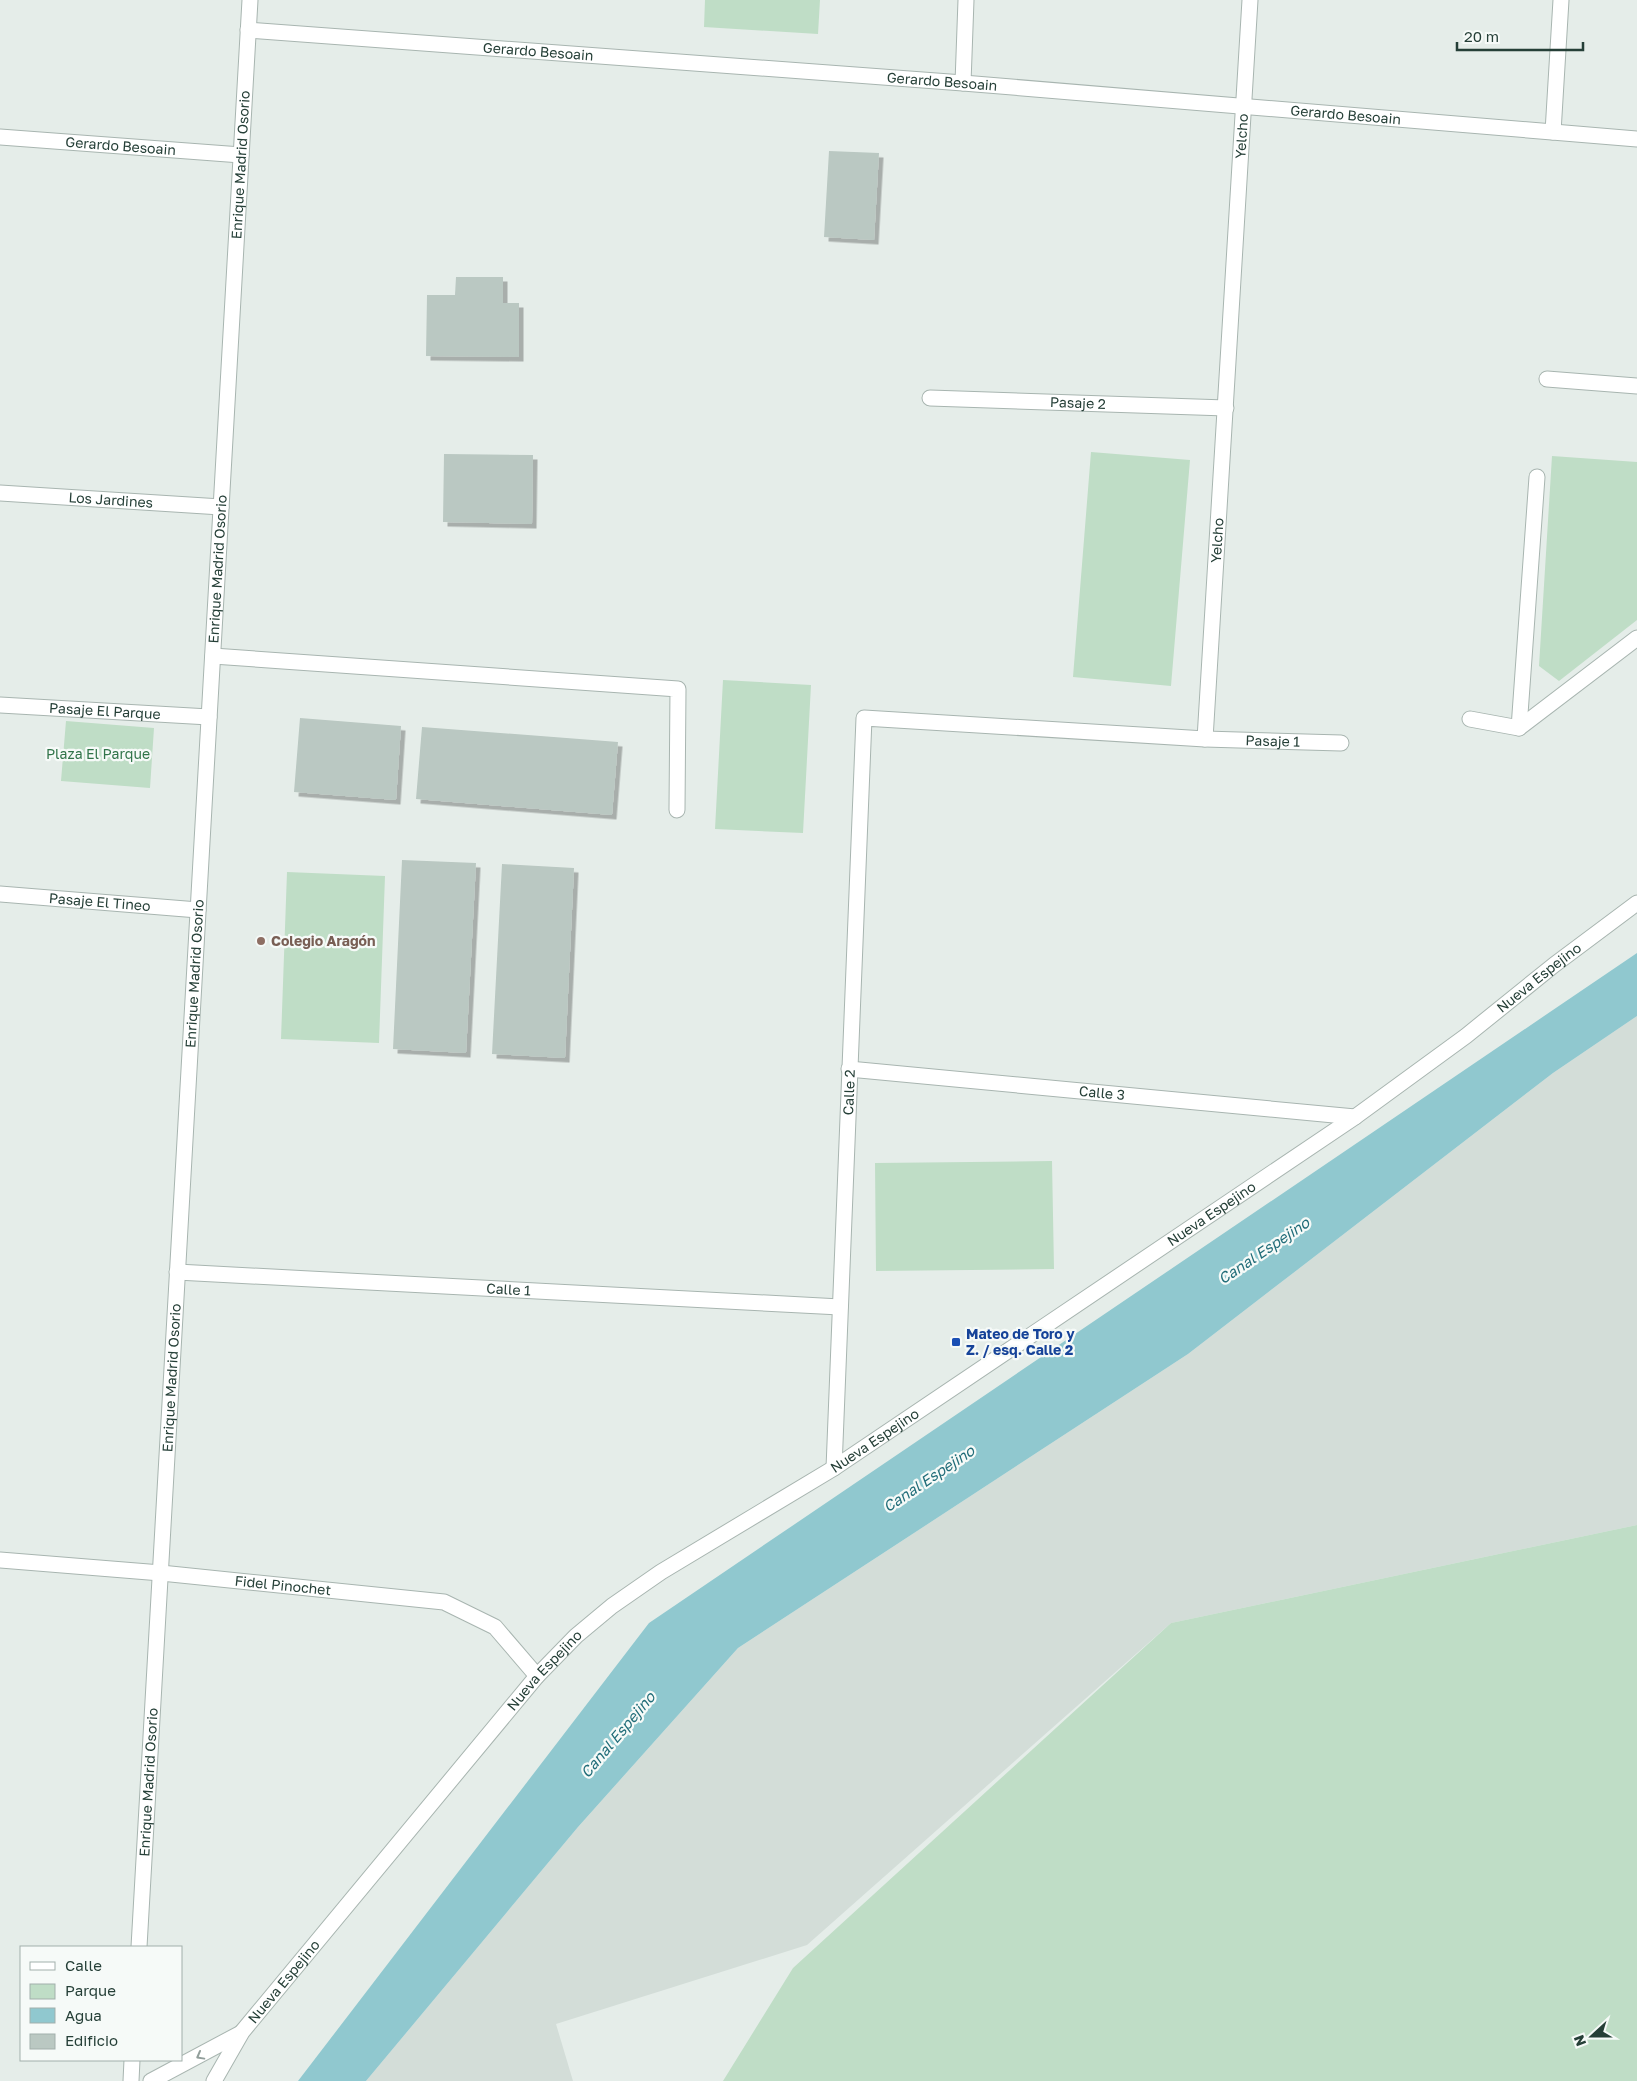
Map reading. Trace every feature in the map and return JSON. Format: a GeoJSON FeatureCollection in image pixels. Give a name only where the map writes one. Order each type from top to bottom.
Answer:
{"type":"FeatureCollection","features":[{"type":"Feature","properties":{"kind":"street","name":"Enrique Madrid Osorio"},"geometry":{"type":"LineString","coordinates":[[139,1946],[250,0]]}},
{"type":"Feature","properties":{"kind":"street"},"geometry":{"type":"LineString","coordinates":[[963,83],[966,0]]}},
{"type":"Feature","properties":{"kind":"street","name":"Yelcho"},"geometry":{"type":"LineString","coordinates":[[1205,739],[1250,0]]}},
{"type":"Feature","properties":{"kind":"street"},"geometry":{"type":"LineString","coordinates":[[1553,132],[1561,0]]}},
{"type":"Feature","properties":{"kind":"street","name":"Gerardo Besoain"},"geometry":{"type":"LineString","coordinates":[[248,30],[1244,105],[1637,139]]}},
{"type":"Feature","properties":{"kind":"street","name":"Gerardo Besoain"},"geometry":{"type":"LineString","coordinates":[[0,137],[241,154]]}},
{"type":"Feature","properties":{"kind":"street"},"geometry":{"type":"LineString","coordinates":[[1547,379],[1637,386]]}},
{"type":"Feature","properties":{"kind":"street","name":"Pasaje 2"},"geometry":{"type":"LineString","coordinates":[[930,398],[1226,408]]}},
{"type":"Feature","properties":{"kind":"street"},"geometry":{"type":"LineString","coordinates":[[1519,728],[1537,477]]}},
{"type":"Feature","properties":{"kind":"street","name":"Los Jardines"},"geometry":{"type":"LineString","coordinates":[[0,493],[221,507]]}},
{"type":"Feature","properties":{"kind":"street"},"geometry":{"type":"LineString","coordinates":[[1470,719],[1519,728],[1637,638]]}},
{"type":"Feature","properties":{"kind":"street"},"geometry":{"type":"LineString","coordinates":[[213,656],[678,689],[677,810]]}},
{"type":"Feature","properties":{"kind":"street","name":"Pasaje El Parque"},"geometry":{"type":"LineString","coordinates":[[0,705],[209,717]]}},
{"type":"Feature","properties":{"kind":"street","name":"Calle 2"},"geometry":{"type":"LineString","coordinates":[[834,1468],[864,718],[1205,739]]}},
{"type":"Feature","properties":{"kind":"street","name":"Pasaje 1"},"geometry":{"type":"LineString","coordinates":[[1205,739],[1340,743]]}},
{"type":"Feature","properties":{"kind":"street","name":"Pasaje El Tineo"},"geometry":{"type":"LineString","coordinates":[[0,894],[198,910]]}},
{"type":"Feature","properties":{"kind":"street","name":"Nueva Espejino"},"geometry":{"type":"LineString","coordinates":[[214,2081],[242,2032],[537,1676],[576,1636],[612,1606],[661,1572],[834,1468],[1355,1117],[1466,1036],[1554,965],[1637,903]]}},
{"type":"Feature","properties":{"kind":"street","name":"Calle 3"},"geometry":{"type":"LineString","coordinates":[[849,1069],[1355,1117]]}},
{"type":"Feature","properties":{"kind":"street","name":"Calle 1"},"geometry":{"type":"LineString","coordinates":[[177,1272],[840,1308]]}},
{"type":"Feature","properties":{"kind":"street","name":"Fidel Pinochet"},"geometry":{"type":"LineString","coordinates":[[0,1560],[160,1573],[444,1602],[495,1627],[537,1676]]}},
{"type":"Feature","properties":{"kind":"street"},"geometry":{"type":"LineString","coordinates":[[151,2081],[242,2032]]}},
{"type":"Feature","properties":{"kind":"street"},"geometry":{"type":"LineString","coordinates":[[131,2081],[132,2061]]}},
{"type":"Feature","properties":{"kind":"shaded area"},"geometry":{"type":"Polygon","coordinates":[[[1637,1016],[1637,1525],[1171,1623],[807,1945],[556,2024],[573,2081],[366,2081],[578,1827],[738,1648],[1188,1354],[1553,1073],[1637,1016]]]}},
{"type":"Feature","properties":{"kind":"green space"},"geometry":{"type":"Polygon","coordinates":[[[705,0],[820,0],[818,34],[704,27],[705,0]]]}},
{"type":"Feature","properties":{"kind":"green space"},"geometry":{"type":"Polygon","coordinates":[[[1091,452],[1190,460],[1171,686],[1073,677],[1091,452]]]}},
{"type":"Feature","properties":{"kind":"green space"},"geometry":{"type":"Polygon","coordinates":[[[1552,456],[1637,462],[1637,620],[1559,681],[1539,666],[1552,456]]]}},
{"type":"Feature","properties":{"kind":"green space"},"geometry":{"type":"Polygon","coordinates":[[[723,680],[811,685],[803,833],[715,829],[723,680]]]}},
{"type":"Feature","properties":{"kind":"green space","name":"Plaza El Parque"},"geometry":{"type":"Polygon","coordinates":[[[66,721],[154,728],[150,788],[61,781],[66,721]]]}},
{"type":"Feature","properties":{"kind":"green space"},"geometry":{"type":"Polygon","coordinates":[[[287,872],[385,876],[379,1043],[281,1039],[287,872]]]}},
{"type":"Feature","properties":{"kind":"green space"},"geometry":{"type":"Polygon","coordinates":[[[1052,1161],[1054,1269],[876,1271],[875,1163],[1052,1161]]]}},
{"type":"Feature","properties":{"kind":"green space"},"geometry":{"type":"Polygon","coordinates":[[[1637,1525],[1637,2081],[723,2081],[793,1968],[1171,1623],[1637,1525]]]}},
{"type":"Feature","properties":{"kind":"water","name":"Canal Espejino"},"geometry":{"type":"Polygon","coordinates":[[[1637,953],[1637,1016],[1553,1073],[1188,1354],[738,1648],[578,1827],[366,2081],[298,2081],[649,1623],[1637,953]]]}},
{"type":"Feature","properties":{"kind":"building"},"geometry":{"type":"Polygon","coordinates":[[[829,151],[879,153],[874,240],[824,237],[829,151]]]}},
{"type":"Feature","properties":{"kind":"building"},"geometry":{"type":"Polygon","coordinates":[[[456,277],[503,277],[503,303],[519,303],[519,357],[426,356],[427,295],[455,295],[456,277]]]}},
{"type":"Feature","properties":{"kind":"building"},"geometry":{"type":"Polygon","coordinates":[[[444,454],[533,455],[532,524],[443,522],[444,454]]]}},
{"type":"Feature","properties":{"kind":"building"},"geometry":{"type":"Polygon","coordinates":[[[300,718],[401,726],[396,800],[294,792],[300,718]]]}},
{"type":"Feature","properties":{"kind":"building"},"geometry":{"type":"Polygon","coordinates":[[[422,727],[618,742],[612,815],[416,799],[422,727]]]}},
{"type":"Feature","properties":{"kind":"building"},"geometry":{"type":"Polygon","coordinates":[[[402,860],[476,863],[466,1053],[393,1049],[402,860]]]}},
{"type":"Feature","properties":{"kind":"building"},"geometry":{"type":"Polygon","coordinates":[[[502,864],[574,868],[565,1058],[492,1054],[502,864]]]}},
{"type":"Feature","properties":{"kind":"place","name":"Colegio Aragón"},"geometry":{"type":"Point","coordinates":[261,941]}},
{"type":"Feature","properties":{"kind":"place","name":"Mateo de Toro y Z. / esq. Calle 2"},"geometry":{"type":"Point","coordinates":[956,1342]}}]}
